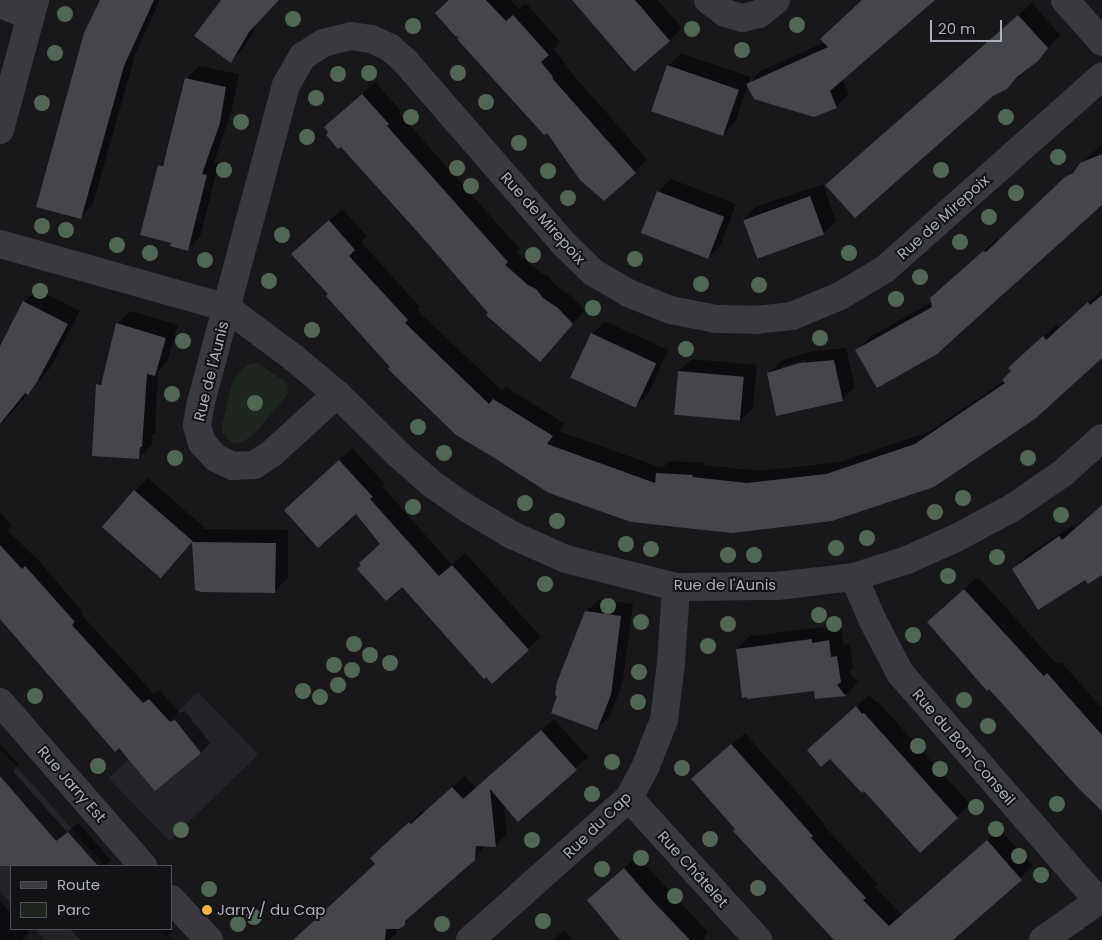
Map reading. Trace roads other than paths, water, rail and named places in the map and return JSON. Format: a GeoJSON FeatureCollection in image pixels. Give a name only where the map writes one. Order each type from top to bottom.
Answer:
{"type":"FeatureCollection","features":[{"type":"Feature","properties":{"kind":"street"},"geometry":{"type":"LineString","coordinates":[[708,0],[725,13],[742,18],[758,14],[776,0]]}},
{"type":"Feature","properties":{"kind":"street"},"geometry":{"type":"LineString","coordinates":[[1065,0],[1102,42]]}},
{"type":"Feature","properties":{"kind":"street"},"geometry":{"type":"LineString","coordinates":[[0,4],[32,8],[0,130]]}},
{"type":"Feature","properties":{"kind":"street","name":"Rue de Mirepoix"},"geometry":{"type":"LineString","coordinates":[[227,308],[286,85],[303,56],[333,40],[352,36],[372,39],[389,47],[405,61],[563,243],[594,273],[628,293],[671,310],[716,319],[755,320],[792,316],[840,296],[885,269],[1102,76]]}},
{"type":"Feature","properties":{"kind":"street","name":"Rue de l'Aunis"},"geometry":{"type":"LineString","coordinates":[[0,244],[227,308],[265,335],[338,394],[398,454],[432,484],[512,535],[566,559],[676,586],[777,586],[854,577],[907,560],[956,538],[1012,508],[1063,473],[1102,438]]}},
{"type":"Feature","properties":{"kind":"street","name":"Rue de l'Aunis"},"geometry":{"type":"LineString","coordinates":[[227,308],[200,406],[197,426],[202,443],[216,458],[233,466],[254,465],[272,454],[338,394]]}},
{"type":"Feature","properties":{"kind":"street","name":"Rue du Bon-Conseil"},"geometry":{"type":"LineString","coordinates":[[854,577],[872,619],[900,673],[1100,900]]}},
{"type":"Feature","properties":{"kind":"street","name":"Rue du Cap"},"geometry":{"type":"LineString","coordinates":[[470,940],[629,798],[645,768],[664,720],[671,663],[676,586]]}},
{"type":"Feature","properties":{"kind":"street","name":"Rue Jarry Est"},"geometry":{"type":"LineString","coordinates":[[0,702],[142,865]]}},
{"type":"Feature","properties":{"kind":"street","name":"Rue Châtelet"},"geometry":{"type":"LineString","coordinates":[[629,798],[758,940]]}},
{"type":"Feature","properties":{"kind":"street"},"geometry":{"type":"LineString","coordinates":[[172,900],[209,940]]}},
{"type":"Feature","properties":{"kind":"street"},"geometry":{"type":"LineString","coordinates":[[1043,940],[1100,900]]}},
{"type":"Feature","properties":{"kind":"place","name":"Jarry / du Cap"},"geometry":{"type":"Point","coordinates":[207,910]}}]}
